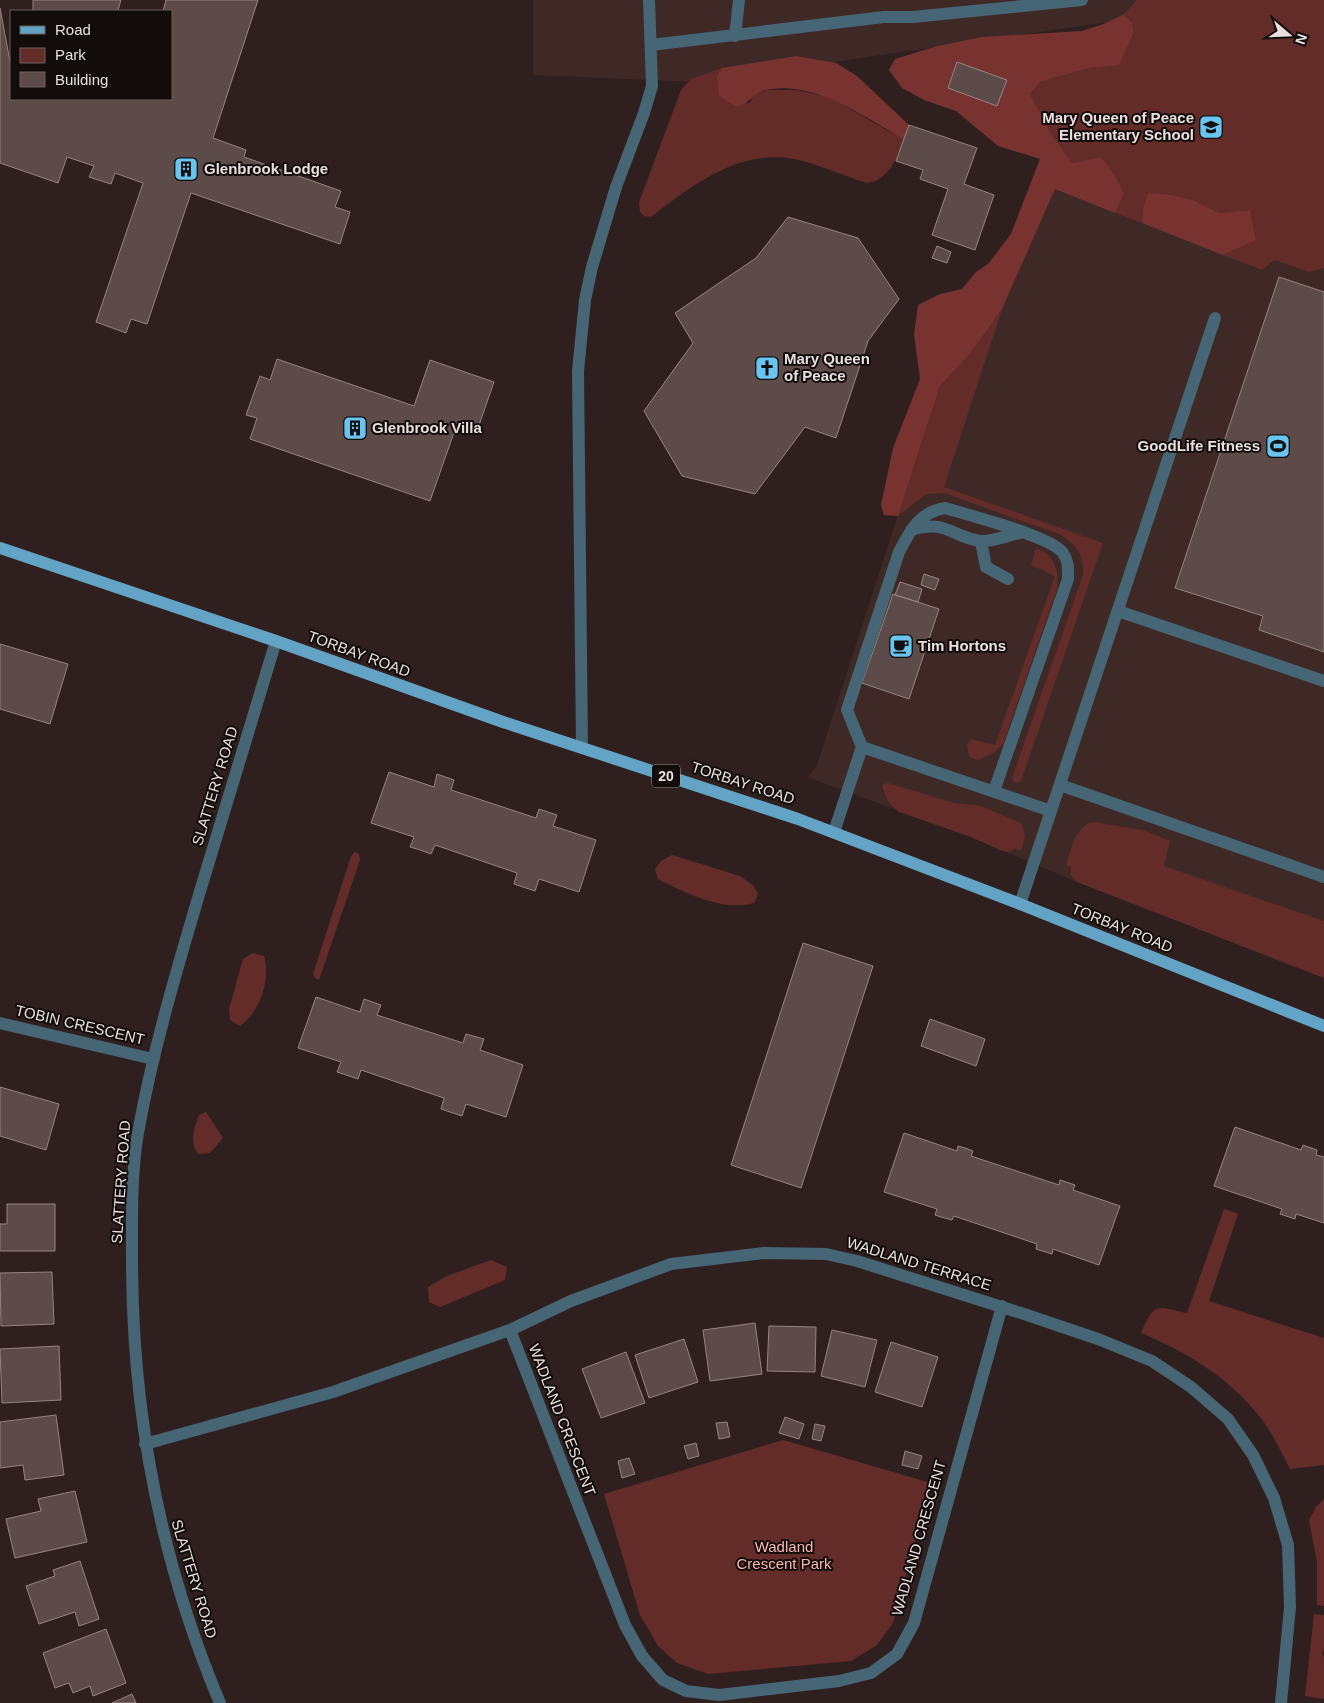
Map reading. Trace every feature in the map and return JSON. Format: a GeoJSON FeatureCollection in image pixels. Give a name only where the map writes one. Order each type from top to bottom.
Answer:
{"type":"FeatureCollection","features":[{"type":"Feature","properties":{"kind":"main road","name":"TORBAY ROAD"},"geometry":{"type":"LineString","coordinates":[[0,548],[276,641],[582,748],[834,832],[1020,904],[1324,1026]]}},
{"type":"Feature","properties":{"kind":"street"},"geometry":{"type":"LineString","coordinates":[[582,748],[578,372],[585,300],[616,186],[652,86],[648,0]]}},
{"type":"Feature","properties":{"kind":"street"},"geometry":{"type":"LineString","coordinates":[[735,36],[739,0]]}},
{"type":"Feature","properties":{"kind":"street"},"geometry":{"type":"LineString","coordinates":[[651,45],[982,5],[1082,0]]}},
{"type":"Feature","properties":{"kind":"street"},"geometry":{"type":"LineString","coordinates":[[1020,904],[1215,318]]}},
{"type":"Feature","properties":{"kind":"street"},"geometry":{"type":"LineString","coordinates":[[834,832],[862,747],[847,710],[899,552],[910,531],[922,516],[933,510],[945,508],[1046,540],[1062,551],[1068,564],[1068,579],[994,791]]}},
{"type":"Feature","properties":{"kind":"street"},"geometry":{"type":"LineString","coordinates":[[910,531],[927,526],[940,527],[981,541],[1022,532]]}},
{"type":"Feature","properties":{"kind":"street"},"geometry":{"type":"LineString","coordinates":[[981,541],[986,567],[1008,579]]}},
{"type":"Feature","properties":{"kind":"street"},"geometry":{"type":"LineString","coordinates":[[1118,611],[1324,681]]}},
{"type":"Feature","properties":{"kind":"street","name":"SLATTERY ROAD"},"geometry":{"type":"LineString","coordinates":[[220,1703],[191,1629],[169,1558],[146,1444],[132,1302],[132,1206],[138,1136],[153,1059],[168,999],[276,641]]}},
{"type":"Feature","properties":{"kind":"street"},"geometry":{"type":"LineString","coordinates":[[862,747],[1051,811]]}},
{"type":"Feature","properties":{"kind":"street"},"geometry":{"type":"LineString","coordinates":[[1060,785],[1324,877]]}},
{"type":"Feature","properties":{"kind":"street","name":"TOBIN CRESCENT"},"geometry":{"type":"LineString","coordinates":[[0,1023],[153,1059]]}},
{"type":"Feature","properties":{"kind":"street","name":"WADLAND TERRACE"},"geometry":{"type":"LineString","coordinates":[[510,1330],[571,1301],[671,1264],[764,1253],[826,1254],[857,1261],[1002,1306]]}},
{"type":"Feature","properties":{"kind":"street"},"geometry":{"type":"LineString","coordinates":[[1002,1306],[1098,1339],[1152,1361],[1191,1387],[1228,1419],[1253,1455],[1274,1498],[1288,1546],[1290,1607],[1281,1703]]}},
{"type":"Feature","properties":{"kind":"street","name":"WADLAND CRESCENT"},"geometry":{"type":"LineString","coordinates":[[510,1330],[625,1625],[642,1656],[663,1680],[686,1691],[719,1695],[839,1681],[871,1674],[897,1654],[914,1623],[1002,1306]]}},
{"type":"Feature","properties":{"kind":"street"},"geometry":{"type":"LineString","coordinates":[[146,1444],[333,1392],[510,1330]]}},
{"type":"Feature","properties":{"kind":"shaded area"},"geometry":{"type":"Polygon","coordinates":[[[533,0],[1324,0],[1324,978],[1077,882],[971,837],[807,777],[816,768],[940,386],[1011,234],[1040,159],[1135,18],[697,82],[533,75],[533,0]]]}},
{"type":"Feature","properties":{"kind":"shaded area"},"geometry":{"type":"Polygon","coordinates":[[[1123,15],[1132,22],[1134,32],[1119,65],[1090,68],[1040,82],[1030,94],[1054,138],[1072,163],[1101,157],[1114,174],[1124,194],[1115,213],[1055,189],[1002,309],[970,354],[940,386],[898,516],[884,515],[881,505],[893,448],[920,379],[914,334],[918,305],[940,294],[962,289],[975,273],[989,263],[1011,234],[1040,159],[998,146],[956,111],[924,100],[902,88],[889,70],[895,59],[934,47],[981,37],[1081,31],[1101,25],[1123,15]]]}},
{"type":"Feature","properties":{"kind":"shaded area"},"geometry":{"type":"Polygon","coordinates":[[[796,56],[836,63],[857,76],[909,125],[904,140],[845,106],[814,93],[782,88],[766,90],[737,107],[719,96],[717,76],[722,68],[796,56]]]}},
{"type":"Feature","properties":{"kind":"shaded area"},"geometry":{"type":"Polygon","coordinates":[[[1148,193],[1166,194],[1193,200],[1219,213],[1250,210],[1256,240],[1223,255],[1142,223],[1143,209],[1148,193]]]}},
{"type":"Feature","properties":{"kind":"green space"},"geometry":{"type":"Polygon","coordinates":[[[1137,0],[1324,0],[1324,268],[1309,272],[1274,260],[1262,270],[1223,255],[1256,240],[1250,210],[1219,213],[1193,200],[1166,194],[1148,193],[1143,209],[1142,223],[1115,213],[1124,194],[1101,157],[1072,163],[1054,138],[1030,94],[1040,82],[1090,68],[1119,64],[1134,32],[1132,22],[1123,15],[1137,0]]]}},
{"type":"Feature","properties":{"kind":"green space"},"geometry":{"type":"Polygon","coordinates":[[[722,68],[717,76],[748,104],[756,94],[767,90],[798,90],[831,98],[904,140],[895,161],[881,178],[867,183],[795,159],[774,157],[755,159],[736,164],[718,172],[684,193],[651,217],[644,216],[640,212],[639,202],[681,90],[691,79],[722,68]]]}},
{"type":"Feature","properties":{"kind":"green space"},"geometry":{"type":"Polygon","coordinates":[[[1002,309],[944,487],[1103,543],[1021,781],[1015,783],[1012,778],[1083,575],[1082,561],[1078,551],[1071,542],[1059,534],[944,493],[926,494],[898,516],[940,386],[970,354],[1002,309]]]}},
{"type":"Feature","properties":{"kind":"green space"},"geometry":{"type":"Polygon","coordinates":[[[1036,548],[1052,559],[1057,576],[1057,589],[1003,744],[994,753],[978,760],[969,757],[967,744],[971,739],[995,745],[1055,576],[1031,565],[1036,548]]]}},
{"type":"Feature","properties":{"kind":"green space"},"geometry":{"type":"Polygon","coordinates":[[[888,783],[954,803],[981,806],[1021,823],[1025,835],[1021,851],[1016,848],[1008,852],[1000,850],[971,837],[899,812],[890,803],[885,793],[882,785],[888,783]]]}},
{"type":"Feature","properties":{"kind":"green space"},"geometry":{"type":"Polygon","coordinates":[[[1094,822],[1143,830],[1170,841],[1164,866],[1324,921],[1324,978],[1077,882],[1071,875],[1071,867],[1066,865],[1078,833],[1082,828],[1094,822]]]}},
{"type":"Feature","properties":{"kind":"green space"},"geometry":{"type":"Polygon","coordinates":[[[355,852],[359,854],[360,860],[319,980],[313,974],[351,856],[355,852]]]}},
{"type":"Feature","properties":{"kind":"green space"},"geometry":{"type":"Polygon","coordinates":[[[672,855],[740,876],[754,886],[758,894],[754,903],[730,905],[704,900],[658,879],[655,869],[661,861],[672,855]]]}},
{"type":"Feature","properties":{"kind":"green space"},"geometry":{"type":"Polygon","coordinates":[[[253,953],[264,956],[266,965],[265,985],[253,1013],[240,1026],[230,1020],[229,1009],[243,959],[253,953]]]}},
{"type":"Feature","properties":{"kind":"green space"},"geometry":{"type":"Polygon","coordinates":[[[206,1112],[223,1138],[210,1153],[198,1154],[193,1140],[194,1130],[199,1115],[206,1112]]]}},
{"type":"Feature","properties":{"kind":"green space"},"geometry":{"type":"Polygon","coordinates":[[[1224,1209],[1238,1214],[1209,1301],[1324,1338],[1324,1465],[1290,1469],[1265,1423],[1230,1386],[1202,1365],[1172,1347],[1141,1333],[1150,1315],[1158,1308],[1187,1313],[1224,1209]]]}},
{"type":"Feature","properties":{"kind":"green space"},"geometry":{"type":"Polygon","coordinates":[[[491,1260],[507,1267],[505,1280],[440,1307],[429,1302],[428,1287],[447,1276],[491,1260]]]}},
{"type":"Feature","properties":{"kind":"green space","name":"Wadland Crescent Park"},"geometry":{"type":"Polygon","coordinates":[[[783,1440],[931,1483],[893,1623],[877,1645],[851,1661],[708,1674],[677,1663],[658,1646],[640,1615],[604,1494],[783,1440]]]}},
{"type":"Feature","properties":{"kind":"green space"},"geometry":{"type":"Polygon","coordinates":[[[1324,1499],[1324,1606],[1317,1605],[1317,1562],[1309,1520],[1316,1507],[1324,1499]]]}},
{"type":"Feature","properties":{"kind":"green space"},"geometry":{"type":"Polygon","coordinates":[[[1314,1614],[1324,1615],[1324,1649],[1322,1654],[1324,1657],[1324,1699],[1305,1696],[1314,1614]]]}},
{"type":"Feature","properties":{"kind":"building"},"geometry":{"type":"Polygon","coordinates":[[[33,0],[121,0],[118,10],[33,10],[33,0]]]}},
{"type":"Feature","properties":{"kind":"building","name":"Glenbrook Lodge"},"geometry":{"type":"Polygon","coordinates":[[[166,0],[258,0],[213,138],[246,150],[244,157],[341,191],[335,207],[350,212],[340,244],[191,193],[147,324],[131,319],[126,333],[96,322],[143,183],[115,173],[111,184],[89,177],[94,166],[67,157],[58,183],[0,163],[0,8],[10,62],[10,100],[172,100],[172,10],[163,10],[166,0]]]}},
{"type":"Feature","properties":{"kind":"building"},"geometry":{"type":"Polygon","coordinates":[[[957,62],[1007,80],[997,106],[948,88],[957,62]]]}},
{"type":"Feature","properties":{"kind":"building"},"geometry":{"type":"Polygon","coordinates":[[[909,125],[977,148],[964,184],[994,195],[975,250],[932,235],[948,189],[920,179],[923,170],[896,161],[909,125]]]}},
{"type":"Feature","properties":{"kind":"building","name":"Mary Queen of Peace"},"geometry":{"type":"Polygon","coordinates":[[[788,217],[858,238],[899,299],[868,341],[836,438],[805,427],[755,494],[682,476],[644,411],[693,343],[675,313],[756,258],[788,217]]]}},
{"type":"Feature","properties":{"kind":"building"},"geometry":{"type":"Polygon","coordinates":[[[937,246],[951,252],[947,263],[932,258],[937,246]]]}},
{"type":"Feature","properties":{"kind":"building"},"geometry":{"type":"Polygon","coordinates":[[[1279,277],[1324,292],[1324,652],[1259,630],[1263,616],[1175,588],[1279,277]]]}},
{"type":"Feature","properties":{"kind":"building","name":"Glenbrook Villa"},"geometry":{"type":"Polygon","coordinates":[[[277,359],[414,406],[430,360],[494,382],[477,431],[457,424],[430,501],[250,439],[257,418],[246,415],[260,376],[270,380],[277,359]]]}},
{"type":"Feature","properties":{"kind":"building"},"geometry":{"type":"Polygon","coordinates":[[[924,574],[939,579],[935,590],[921,585],[924,574]]]}},
{"type":"Feature","properties":{"kind":"building"},"geometry":{"type":"Polygon","coordinates":[[[900,582],[922,589],[918,602],[895,595],[900,582]]]}},
{"type":"Feature","properties":{"kind":"building","name":"Tim Hortons"},"geometry":{"type":"Polygon","coordinates":[[[893,594],[939,609],[909,699],[862,683],[893,594]]]}},
{"type":"Feature","properties":{"kind":"building"},"geometry":{"type":"Polygon","coordinates":[[[0,644],[68,664],[50,724],[0,709],[0,644]]]}},
{"type":"Feature","properties":{"kind":"building"},"geometry":{"type":"Polygon","coordinates":[[[389,772],[434,787],[437,774],[454,780],[451,790],[536,818],[539,809],[557,815],[553,826],[596,840],[579,892],[539,879],[535,891],[514,884],[517,873],[435,845],[431,854],[410,847],[414,837],[371,823],[389,772]]]}},
{"type":"Feature","properties":{"kind":"building"},"geometry":{"type":"Polygon","coordinates":[[[803,943],[873,966],[801,1188],[731,1165],[803,943]]]}},
{"type":"Feature","properties":{"kind":"building"},"geometry":{"type":"Polygon","coordinates":[[[316,997],[360,1012],[364,999],[381,1005],[377,1015],[463,1043],[466,1034],[484,1039],[480,1050],[523,1065],[506,1117],[466,1104],[462,1116],[441,1109],[444,1098],[361,1070],[358,1079],[337,1072],[341,1062],[298,1048],[316,997]]]}},
{"type":"Feature","properties":{"kind":"building"},"geometry":{"type":"Polygon","coordinates":[[[930,1019],[985,1039],[976,1066],[921,1046],[930,1019]]]}},
{"type":"Feature","properties":{"kind":"building"},"geometry":{"type":"Polygon","coordinates":[[[0,1087],[59,1104],[46,1150],[0,1136],[0,1087]]]}},
{"type":"Feature","properties":{"kind":"building"},"geometry":{"type":"Polygon","coordinates":[[[1235,1127],[1301,1150],[1303,1145],[1317,1150],[1316,1155],[1324,1157],[1324,1223],[1296,1214],[1295,1219],[1280,1214],[1282,1209],[1214,1186],[1235,1127]]]}},
{"type":"Feature","properties":{"kind":"building"},"geometry":{"type":"Polygon","coordinates":[[[904,1133],[957,1151],[958,1146],[965,1148],[973,1151],[971,1156],[1059,1185],[1060,1180],[1075,1185],[1073,1190],[1120,1206],[1099,1265],[1053,1249],[1052,1254],[1036,1249],[1037,1244],[954,1216],[952,1220],[935,1215],[937,1209],[884,1192],[904,1133]]]}},
{"type":"Feature","properties":{"kind":"building"},"geometry":{"type":"Polygon","coordinates":[[[7,1204],[55,1204],[55,1251],[0,1251],[0,1224],[7,1224],[7,1204]]]}},
{"type":"Feature","properties":{"kind":"building"},"geometry":{"type":"Polygon","coordinates":[[[52,1272],[54,1324],[1,1326],[0,1273],[52,1272]]]}},
{"type":"Feature","properties":{"kind":"building"},"geometry":{"type":"Polygon","coordinates":[[[755,1323],[762,1374],[710,1381],[703,1330],[755,1323]]]}},
{"type":"Feature","properties":{"kind":"building"},"geometry":{"type":"Polygon","coordinates":[[[769,1326],[816,1327],[815,1372],[767,1371],[769,1326]]]}},
{"type":"Feature","properties":{"kind":"building"},"geometry":{"type":"Polygon","coordinates":[[[832,1330],[877,1340],[865,1387],[821,1376],[832,1330]]]}},
{"type":"Feature","properties":{"kind":"building"},"geometry":{"type":"Polygon","coordinates":[[[684,1339],[698,1382],[649,1398],[635,1355],[684,1339]]]}},
{"type":"Feature","properties":{"kind":"building"},"geometry":{"type":"Polygon","coordinates":[[[891,1342],[938,1357],[922,1407],[875,1392],[891,1342]]]}},
{"type":"Feature","properties":{"kind":"building"},"geometry":{"type":"Polygon","coordinates":[[[59,1346],[61,1400],[2,1403],[0,1349],[59,1346]]]}},
{"type":"Feature","properties":{"kind":"building"},"geometry":{"type":"Polygon","coordinates":[[[626,1352],[645,1403],[601,1418],[582,1369],[626,1352]]]}},
{"type":"Feature","properties":{"kind":"building"},"geometry":{"type":"Polygon","coordinates":[[[56,1415],[64,1475],[25,1480],[23,1465],[0,1468],[0,1422],[56,1415]]]}},
{"type":"Feature","properties":{"kind":"building"},"geometry":{"type":"Polygon","coordinates":[[[785,1417],[804,1424],[799,1439],[779,1433],[785,1417]]]}},
{"type":"Feature","properties":{"kind":"building"},"geometry":{"type":"Polygon","coordinates":[[[727,1422],[730,1437],[719,1439],[716,1423],[727,1422]]]}},
{"type":"Feature","properties":{"kind":"building"},"geometry":{"type":"Polygon","coordinates":[[[815,1424],[825,1426],[821,1441],[812,1439],[815,1424]]]}},
{"type":"Feature","properties":{"kind":"building"},"geometry":{"type":"Polygon","coordinates":[[[696,1443],[699,1456],[688,1459],[684,1446],[696,1443]]]}},
{"type":"Feature","properties":{"kind":"building"},"geometry":{"type":"Polygon","coordinates":[[[905,1451],[922,1456],[918,1469],[902,1465],[905,1451]]]}},
{"type":"Feature","properties":{"kind":"building"},"geometry":{"type":"Polygon","coordinates":[[[629,1458],[635,1474],[622,1478],[618,1461],[629,1458]]]}},
{"type":"Feature","properties":{"kind":"building"},"geometry":{"type":"Polygon","coordinates":[[[75,1491],[87,1542],[15,1558],[6,1519],[41,1511],[38,1499],[75,1491]]]}},
{"type":"Feature","properties":{"kind":"building"},"geometry":{"type":"Polygon","coordinates":[[[80,1561],[99,1619],[79,1626],[75,1612],[39,1624],[26,1586],[55,1576],[53,1570],[80,1561]]]}},
{"type":"Feature","properties":{"kind":"building"},"geometry":{"type":"Polygon","coordinates":[[[106,1629],[126,1683],[93,1696],[90,1686],[73,1693],[69,1683],[55,1688],[43,1653],[106,1629]]]}},
{"type":"Feature","properties":{"kind":"building"},"geometry":{"type":"Polygon","coordinates":[[[132,1694],[136,1703],[112,1703],[132,1694]]]}},
{"type":"Feature","properties":{"kind":"place","name":"Mary Queen of Peace Elementary School"},"geometry":{"type":"Point","coordinates":[1211,127]}},
{"type":"Feature","properties":{"kind":"place","name":"Glenbrook Lodge"},"geometry":{"type":"Point","coordinates":[186,169]}},
{"type":"Feature","properties":{"kind":"place","name":"Mary Queen of Peace"},"geometry":{"type":"Point","coordinates":[767,368]}},
{"type":"Feature","properties":{"kind":"place","name":"Glenbrook Villa"},"geometry":{"type":"Point","coordinates":[355,428]}},
{"type":"Feature","properties":{"kind":"place","name":"GoodLife Fitness"},"geometry":{"type":"Point","coordinates":[1278,446]}},
{"type":"Feature","properties":{"kind":"place","name":"Tim Hortons"},"geometry":{"type":"Point","coordinates":[901,646]}}]}
